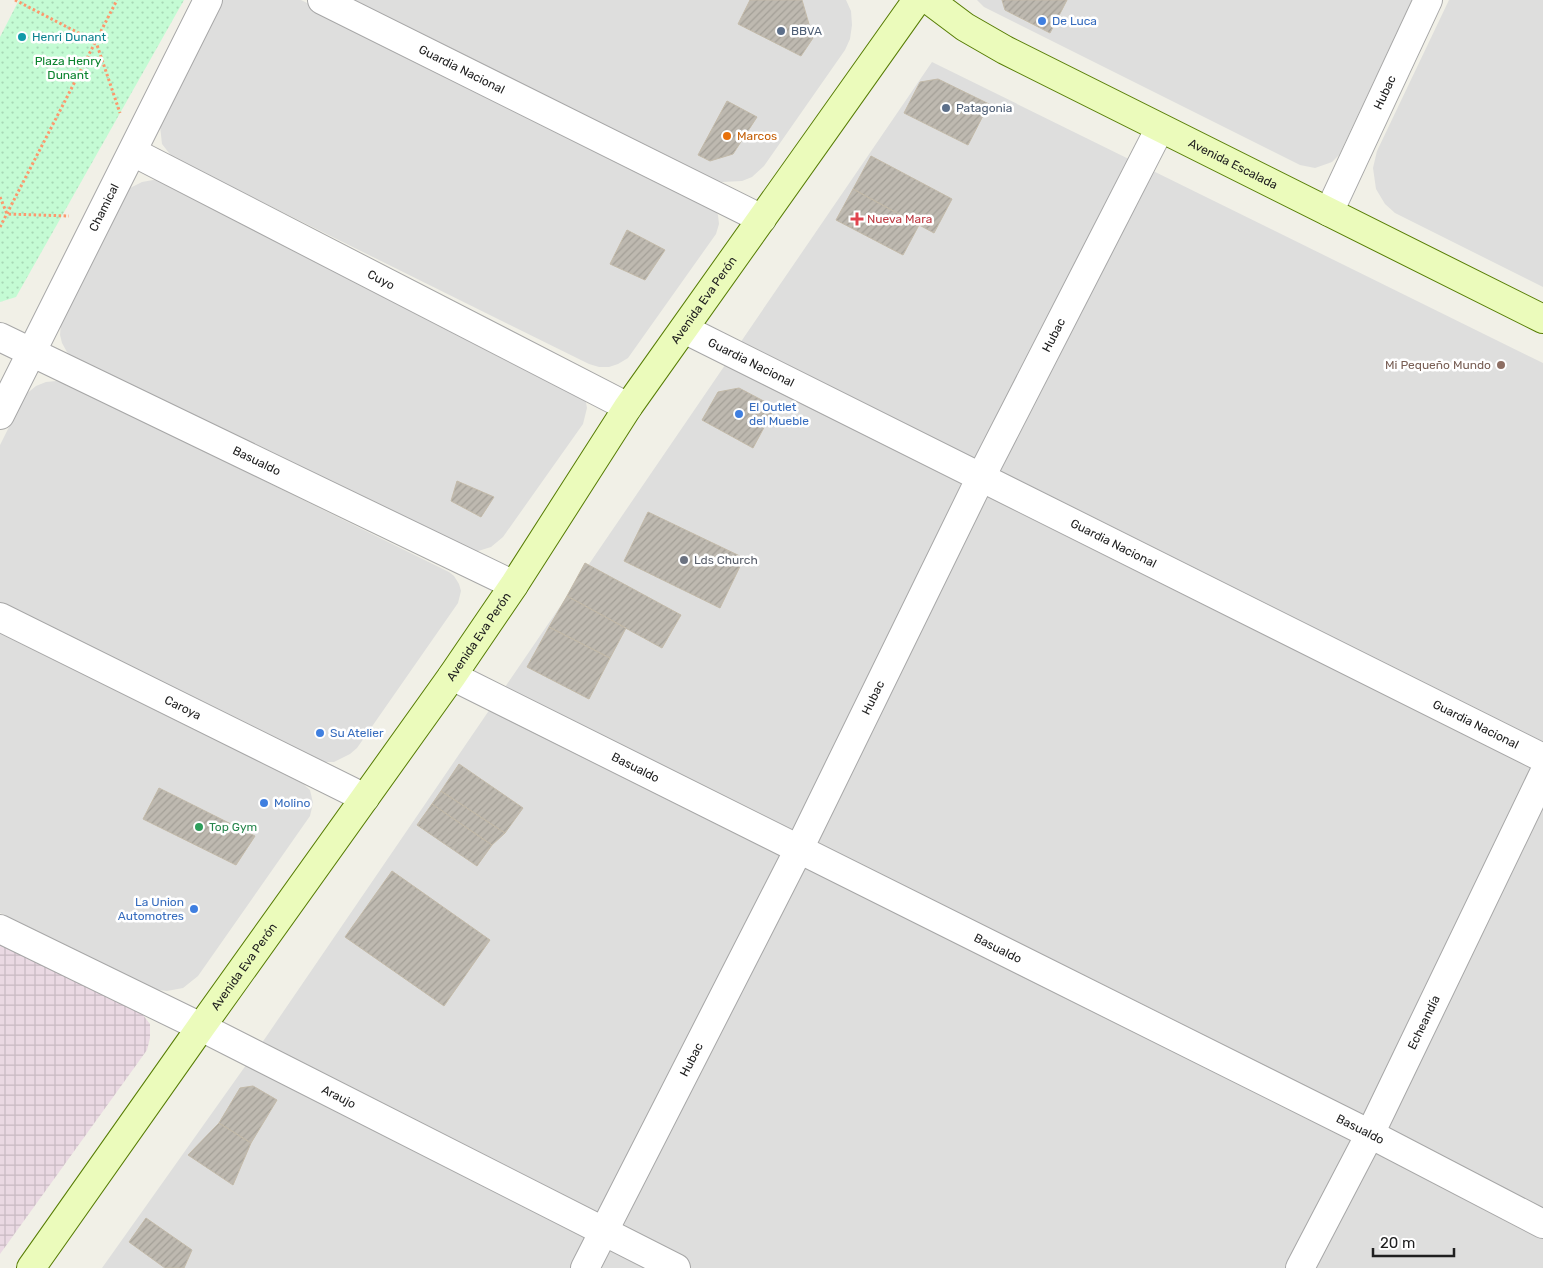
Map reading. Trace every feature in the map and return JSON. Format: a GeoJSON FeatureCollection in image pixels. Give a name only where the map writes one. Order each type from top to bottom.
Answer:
{"type":"FeatureCollection","features":[{"type":"Feature","properties":{"kind":"main road","name":"Avenida Eva Perón"},"geometry":{"type":"LineString","coordinates":[[30,1268],[452,676],[514,585],[628,406],[917,0]]}},
{"type":"Feature","properties":{"kind":"main road","name":"Avenida Escalada"},"geometry":{"type":"LineString","coordinates":[[929,0],[964,27],[1005,50],[1543,319]]}},
{"type":"Feature","properties":{"kind":"street","name":"Chamical"},"geometry":{"type":"LineString","coordinates":[[0,415],[134,152],[208,0]]}},
{"type":"Feature","properties":{"kind":"street","name":"Guardia Nacional"},"geometry":{"type":"LineString","coordinates":[[322,0],[762,218]]}},
{"type":"Feature","properties":{"kind":"street","name":"Hubac"},"geometry":{"type":"LineString","coordinates":[[1329,212],[1428,0]]}},
{"type":"Feature","properties":{"kind":"street","name":"Hubac"},"geometry":{"type":"LineString","coordinates":[[585,1268],[799,849],[981,477],[1160,128]]}},
{"type":"Feature","properties":{"kind":"street","name":"Cuyo"},"geometry":{"type":"LineString","coordinates":[[134,152],[628,406]]}},
{"type":"Feature","properties":{"kind":"street","name":"Guardia Nacional"},"geometry":{"type":"LineString","coordinates":[[684,329],[1543,758]]}},
{"type":"Feature","properties":{"kind":"street","name":"Basualdo"},"geometry":{"type":"LineString","coordinates":[[0,337],[514,585]]}},
{"type":"Feature","properties":{"kind":"street","name":"Caroya"},"geometry":{"type":"LineString","coordinates":[[0,617],[365,798]]}},
{"type":"Feature","properties":{"kind":"street","name":"Basualdo"},"geometry":{"type":"LineString","coordinates":[[452,676],[1370,1134],[1543,1224]]}},
{"type":"Feature","properties":{"kind":"street","name":"Echeandía"},"geometry":{"type":"LineString","coordinates":[[1300,1268],[1370,1134],[1543,775]]}},
{"type":"Feature","properties":{"kind":"street","name":"Araujo"},"geometry":{"type":"LineString","coordinates":[[0,929],[200,1027],[676,1268]]}},
{"type":"Feature","properties":{"kind":"path"},"geometry":{"type":"LineString","coordinates":[[15,0],[96,42],[134,152]]}},
{"type":"Feature","properties":{"kind":"path"},"geometry":{"type":"LineString","coordinates":[[0,227],[118,0]]}},
{"type":"Feature","properties":{"kind":"path"},"geometry":{"type":"LineString","coordinates":[[0,197],[7,214]]}},
{"type":"Feature","properties":{"kind":"path"},"geometry":{"type":"LineString","coordinates":[[7,214],[100,217]]}},
{"type":"Feature","properties":{"kind":"shaded area"},"geometry":{"type":"Polygon","coordinates":[[[219,0],[301,0],[708,201],[718,215],[719,224],[716,234],[628,358],[609,367],[589,364],[173,158],[162,144],[160,126],[219,0]]]}},
{"type":"Feature","properties":{"kind":"shaded area"},"geometry":{"type":"Polygon","coordinates":[[[353,0],[846,0],[851,11],[852,25],[850,39],[845,50],[764,166],[752,177],[742,181],[722,182],[711,179],[353,0]]]}},
{"type":"Feature","properties":{"kind":"shaded area"},"geometry":{"type":"Polygon","coordinates":[[[977,0],[1412,0],[1339,155],[1332,162],[1315,168],[1300,165],[984,7],[977,0]]]}},
{"type":"Feature","properties":{"kind":"shaded area"},"geometry":{"type":"Polygon","coordinates":[[[1449,0],[1543,0],[1543,287],[1395,213],[1385,204],[1376,189],[1373,168],[1377,151],[1449,0]]]}},
{"type":"Feature","properties":{"kind":"shaded area"},"geometry":{"type":"Polygon","coordinates":[[[932,62],[1543,363],[1543,1268],[102,1268],[266,1037],[932,62]]]}},
{"type":"Feature","properties":{"kind":"shaded area"},"geometry":{"type":"Polygon","coordinates":[[[162,181],[585,397],[587,408],[583,424],[503,537],[491,547],[475,552],[74,359],[67,352],[60,335],[61,323],[125,193],[142,182],[162,181]]]}},
{"type":"Feature","properties":{"kind":"shaded area"},"geometry":{"type":"Polygon","coordinates":[[[56,381],[66,383],[454,576],[461,591],[458,603],[357,748],[350,754],[334,762],[320,762],[0,605],[0,445],[25,395],[36,386],[56,381]]]}},
{"type":"Feature","properties":{"kind":"shaded area"},"geometry":{"type":"Polygon","coordinates":[[[0,633],[301,782],[310,790],[313,803],[310,816],[198,976],[183,988],[167,991],[152,989],[0,913],[0,633]]]}},
{"type":"Feature","properties":{"kind":"shaded area"},"geometry":{"type":"Polygon","coordinates":[[[0,939],[140,1011],[150,1024],[150,1038],[147,1050],[0,1254],[0,939]]]}},
{"type":"Feature","properties":{"kind":"green space","name":"Plaza Henry Dunant"},"geometry":{"type":"Polygon","coordinates":[[[19,0],[184,0],[16,297],[0,302],[0,37],[19,0]]]}},
{"type":"Feature","properties":{"kind":"building","name":"BBVA"},"geometry":{"type":"Polygon","coordinates":[[[750,0],[802,0],[813,38],[801,56],[738,24],[750,0]]]}},
{"type":"Feature","properties":{"kind":"building","name":"De Luca"},"geometry":{"type":"Polygon","coordinates":[[[1002,0],[1067,0],[1050,33],[1005,10],[1002,0]]]}},
{"type":"Feature","properties":{"kind":"building","name":"Patagonia"},"geometry":{"type":"Polygon","coordinates":[[[938,79],[989,104],[968,145],[904,113],[920,82],[938,79]]]}},
{"type":"Feature","properties":{"kind":"building","name":"Marcos"},"geometry":{"type":"Polygon","coordinates":[[[727,101],[757,117],[733,154],[710,161],[698,155],[727,101]]]}},
{"type":"Feature","properties":{"kind":"building"},"geometry":{"type":"Polygon","coordinates":[[[871,156],[952,199],[934,233],[853,189],[871,156]]]}},
{"type":"Feature","properties":{"kind":"building"},"geometry":{"type":"Polygon","coordinates":[[[853,189],[919,225],[903,255],[836,220],[853,189]]]}},
{"type":"Feature","properties":{"kind":"building"},"geometry":{"type":"Polygon","coordinates":[[[627,230],[665,250],[645,280],[610,264],[627,230]]]}},
{"type":"Feature","properties":{"kind":"building","name":"El Outlet del Mueble"},"geometry":{"type":"Polygon","coordinates":[[[739,388],[775,407],[753,448],[702,420],[718,392],[739,388]]]}},
{"type":"Feature","properties":{"kind":"building"},"geometry":{"type":"Polygon","coordinates":[[[457,481],[494,497],[481,517],[451,501],[457,481]]]}},
{"type":"Feature","properties":{"kind":"building","name":"Lds Church"},"geometry":{"type":"Polygon","coordinates":[[[648,512],[744,558],[720,608],[624,561],[648,512]]]}},
{"type":"Feature","properties":{"kind":"building"},"geometry":{"type":"Polygon","coordinates":[[[585,563],[681,615],[662,648],[567,596],[585,563]]]}},
{"type":"Feature","properties":{"kind":"building"},"geometry":{"type":"Polygon","coordinates":[[[567,596],[626,628],[610,658],[549,627],[567,596]]]}},
{"type":"Feature","properties":{"kind":"building"},"geometry":{"type":"Polygon","coordinates":[[[549,627],[610,658],[589,699],[527,667],[549,627]]]}},
{"type":"Feature","properties":{"kind":"building"},"geometry":{"type":"Polygon","coordinates":[[[459,764],[523,808],[505,833],[441,791],[459,764]]]}},
{"type":"Feature","properties":{"kind":"building","name":"Top Gym"},"geometry":{"type":"Polygon","coordinates":[[[159,788],[255,836],[236,865],[143,819],[159,788]]]}},
{"type":"Feature","properties":{"kind":"building"},"geometry":{"type":"Polygon","coordinates":[[[441,791],[505,833],[492,845],[432,804],[441,791]]]}},
{"type":"Feature","properties":{"kind":"building"},"geometry":{"type":"Polygon","coordinates":[[[432,804],[492,845],[477,866],[417,825],[432,804]]]}},
{"type":"Feature","properties":{"kind":"building"},"geometry":{"type":"Polygon","coordinates":[[[392,871],[490,940],[444,1006],[345,937],[392,871]]]}},
{"type":"Feature","properties":{"kind":"building"},"geometry":{"type":"Polygon","coordinates":[[[253,1086],[277,1100],[251,1143],[219,1123],[240,1088],[253,1086]]]}},
{"type":"Feature","properties":{"kind":"building"},"geometry":{"type":"Polygon","coordinates":[[[219,1123],[251,1143],[233,1185],[188,1155],[219,1123]]]}},
{"type":"Feature","properties":{"kind":"building"},"geometry":{"type":"Polygon","coordinates":[[[146,1218],[192,1250],[184,1268],[165,1268],[129,1242],[146,1218]]]}},
{"type":"Feature","properties":{"kind":"place","name":"De Luca"},"geometry":{"type":"Point","coordinates":[1042,21]}},
{"type":"Feature","properties":{"kind":"place","name":"BBVA"},"geometry":{"type":"Point","coordinates":[781,31]}},
{"type":"Feature","properties":{"kind":"place","name":"Henri Dunant"},"geometry":{"type":"Point","coordinates":[22,37]}},
{"type":"Feature","properties":{"kind":"place","name":"Patagonia"},"geometry":{"type":"Point","coordinates":[946,108]}},
{"type":"Feature","properties":{"kind":"place","name":"Marcos"},"geometry":{"type":"Point","coordinates":[727,136]}},
{"type":"Feature","properties":{"kind":"place","name":"Nueva Mara"},"geometry":{"type":"Point","coordinates":[857,219]}},
{"type":"Feature","properties":{"kind":"place","name":"Mi Pequeño Mundo"},"geometry":{"type":"Point","coordinates":[1501,365]}},
{"type":"Feature","properties":{"kind":"place","name":"El Outlet del Mueble"},"geometry":{"type":"Point","coordinates":[739,414]}},
{"type":"Feature","properties":{"kind":"place","name":"Lds Church"},"geometry":{"type":"Point","coordinates":[684,560]}},
{"type":"Feature","properties":{"kind":"place","name":"Su Atelier"},"geometry":{"type":"Point","coordinates":[320,733]}},
{"type":"Feature","properties":{"kind":"place","name":"Molino"},"geometry":{"type":"Point","coordinates":[264,803]}},
{"type":"Feature","properties":{"kind":"place","name":"Top Gym"},"geometry":{"type":"Point","coordinates":[199,827]}},
{"type":"Feature","properties":{"kind":"place","name":"La Union Automotres"},"geometry":{"type":"Point","coordinates":[194,909]}}]}
